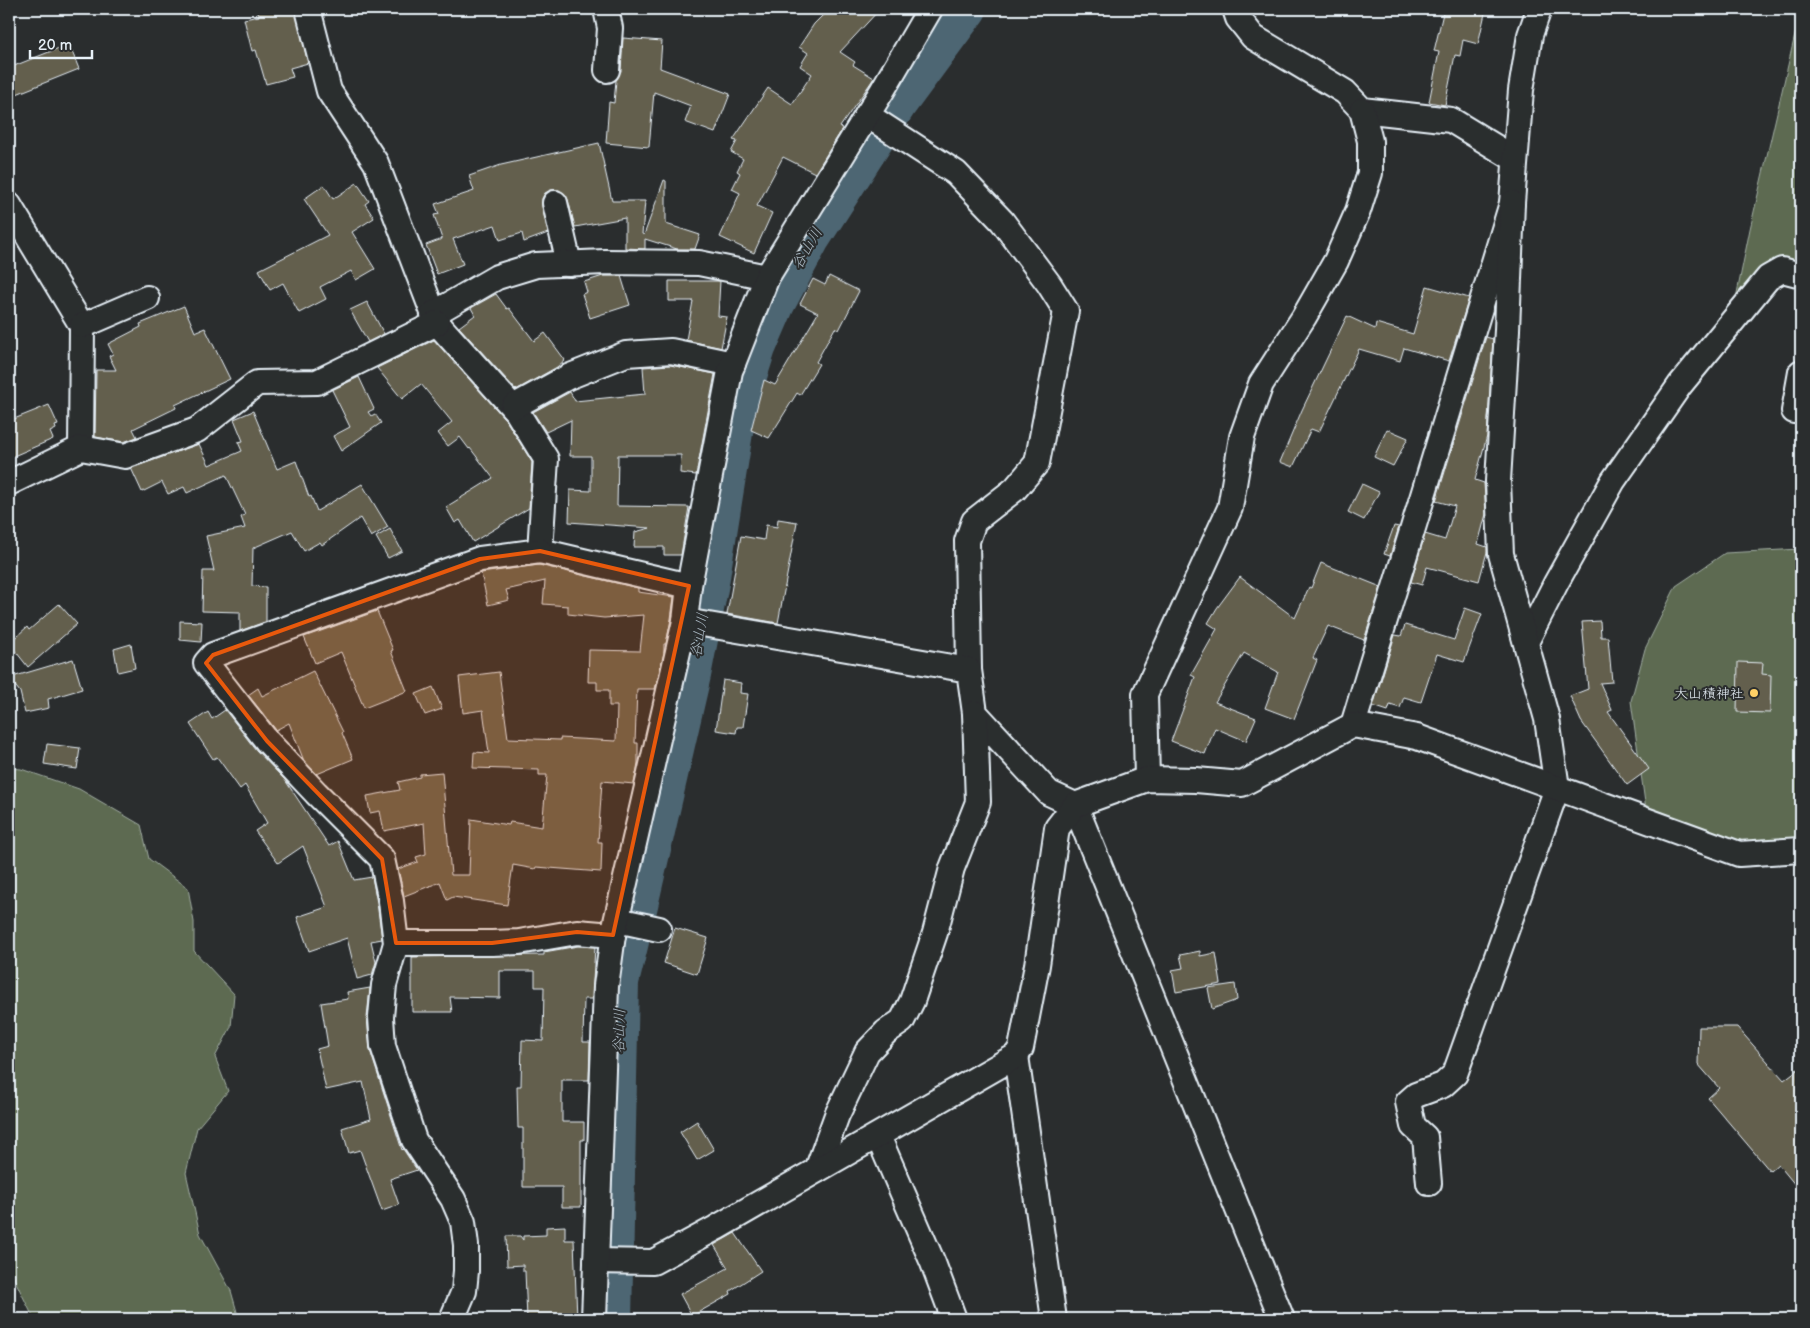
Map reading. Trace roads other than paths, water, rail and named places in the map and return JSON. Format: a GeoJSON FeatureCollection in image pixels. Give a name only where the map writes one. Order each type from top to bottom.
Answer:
{"type":"FeatureCollection","features":[{"type":"Feature","properties":{"kind":"street"},"geometry":{"type":"LineString","coordinates":[[308,9],[329,91],[376,163],[435,318],[513,407],[546,459],[540,551]]}},
{"type":"Feature","properties":{"kind":"street"},"geometry":{"type":"LineString","coordinates":[[606,9],[610,28],[607,70]]}},
{"type":"Feature","properties":{"kind":"street"},"geometry":{"type":"LineString","coordinates":[[594,1319],[606,986],[615,928],[684,621],[689,586],[733,364],[767,277],[868,116],[930,9]]}},
{"type":"Feature","properties":{"kind":"street"},"geometry":{"type":"LineString","coordinates":[[1147,779],[1145,694],[1230,508],[1242,437],[1261,384],[1304,317],[1336,261],[1358,211],[1370,174],[1370,141],[1362,110],[1345,92],[1253,37],[1238,18],[1235,9]]}},
{"type":"Feature","properties":{"kind":"street"},"geometry":{"type":"LineString","coordinates":[[1429,1183],[1425,1137],[1413,1126],[1408,1102],[1416,1096],[1443,1085],[1455,1074],[1557,788],[1547,719],[1501,554],[1498,481],[1515,159],[1521,90],[1530,35],[1538,9]]}},
{"type":"Feature","properties":{"kind":"street"},"geometry":{"type":"LineString","coordinates":[[1362,110],[1451,120],[1515,159]]}},
{"type":"Feature","properties":{"kind":"street"},"geometry":{"type":"LineString","coordinates":[[817,1170],[838,1115],[867,1052],[886,1032],[902,1021],[912,1001],[935,934],[952,868],[978,802],[975,713],[968,670],[966,540],[974,521],[1015,490],[1037,463],[1066,311],[1049,284],[1002,221],[956,174],[868,116]]}},
{"type":"Feature","properties":{"kind":"street"},"geometry":{"type":"LineString","coordinates":[[555,202],[569,264]]}},
{"type":"Feature","properties":{"kind":"street"},"geometry":{"type":"LineString","coordinates":[[1353,725],[1512,203]]}},
{"type":"Feature","properties":{"kind":"street"},"geometry":{"type":"LineString","coordinates":[[9,205],[82,326],[81,448]]}},
{"type":"Feature","properties":{"kind":"street"},"geometry":{"type":"LineString","coordinates":[[9,483],[81,448],[125,456],[196,430],[257,383],[316,382],[435,318],[497,277],[536,265],[699,263],[767,277]]}},
{"type":"Feature","properties":{"kind":"street"},"geometry":{"type":"LineString","coordinates":[[1526,642],[1556,583],[1613,481],[1680,385],[1768,278],[1782,270],[1801,275]]}},
{"type":"Feature","properties":{"kind":"street"},"geometry":{"type":"LineString","coordinates":[[82,326],[147,298]]}},
{"type":"Feature","properties":{"kind":"street"},"geometry":{"type":"LineString","coordinates":[[513,407],[568,377],[626,354],[670,351],[733,364]]}},
{"type":"Feature","properties":{"kind":"street"},"geometry":{"type":"LineString","coordinates":[[1794,411],[1801,372]]}},
{"type":"Feature","properties":{"kind":"street"},"geometry":{"type":"LineString","coordinates":[[452,1319],[464,1291],[466,1245],[463,1222],[453,1199],[414,1140],[383,1046],[381,1018],[384,984],[396,943],[391,901],[382,859],[267,741],[206,663],[212,655],[480,559],[540,551],[689,586]]}},
{"type":"Feature","properties":{"kind":"street"},"geometry":{"type":"LineString","coordinates":[[684,621],[968,670]]}},
{"type":"Feature","properties":{"kind":"street"},"geometry":{"type":"LineString","coordinates":[[975,713],[1049,793],[1075,805],[1282,1319]]}},
{"type":"Feature","properties":{"kind":"street"},"geometry":{"type":"LineString","coordinates":[[597,1261],[653,1262],[716,1228],[1016,1056],[1021,1048],[1037,965],[1056,828],[1075,805],[1147,779],[1196,780],[1242,784],[1353,725],[1417,737],[1739,854],[1801,850]]}},
{"type":"Feature","properties":{"kind":"street"},"geometry":{"type":"LineString","coordinates":[[396,943],[501,943],[615,928],[659,929]]}},
{"type":"Feature","properties":{"kind":"street"},"geometry":{"type":"LineString","coordinates":[[1016,1056],[1054,1319]]}},
{"type":"Feature","properties":{"kind":"street"},"geometry":{"type":"LineString","coordinates":[[878,1136],[933,1263],[954,1319]]}},
{"type":"Feature","properties":{"kind":"waterway","name":"谷山川"},"geometry":{"type":"LineString","coordinates":[[613,1319],[620,982],[692,675],[710,583],[738,407],[757,348],[776,304],[811,239],[898,104],[968,9]]}},
{"type":"Feature","properties":{"kind":"place","name":"大山積神社"},"geometry":{"type":"Point","coordinates":[1754,693]}}]}
